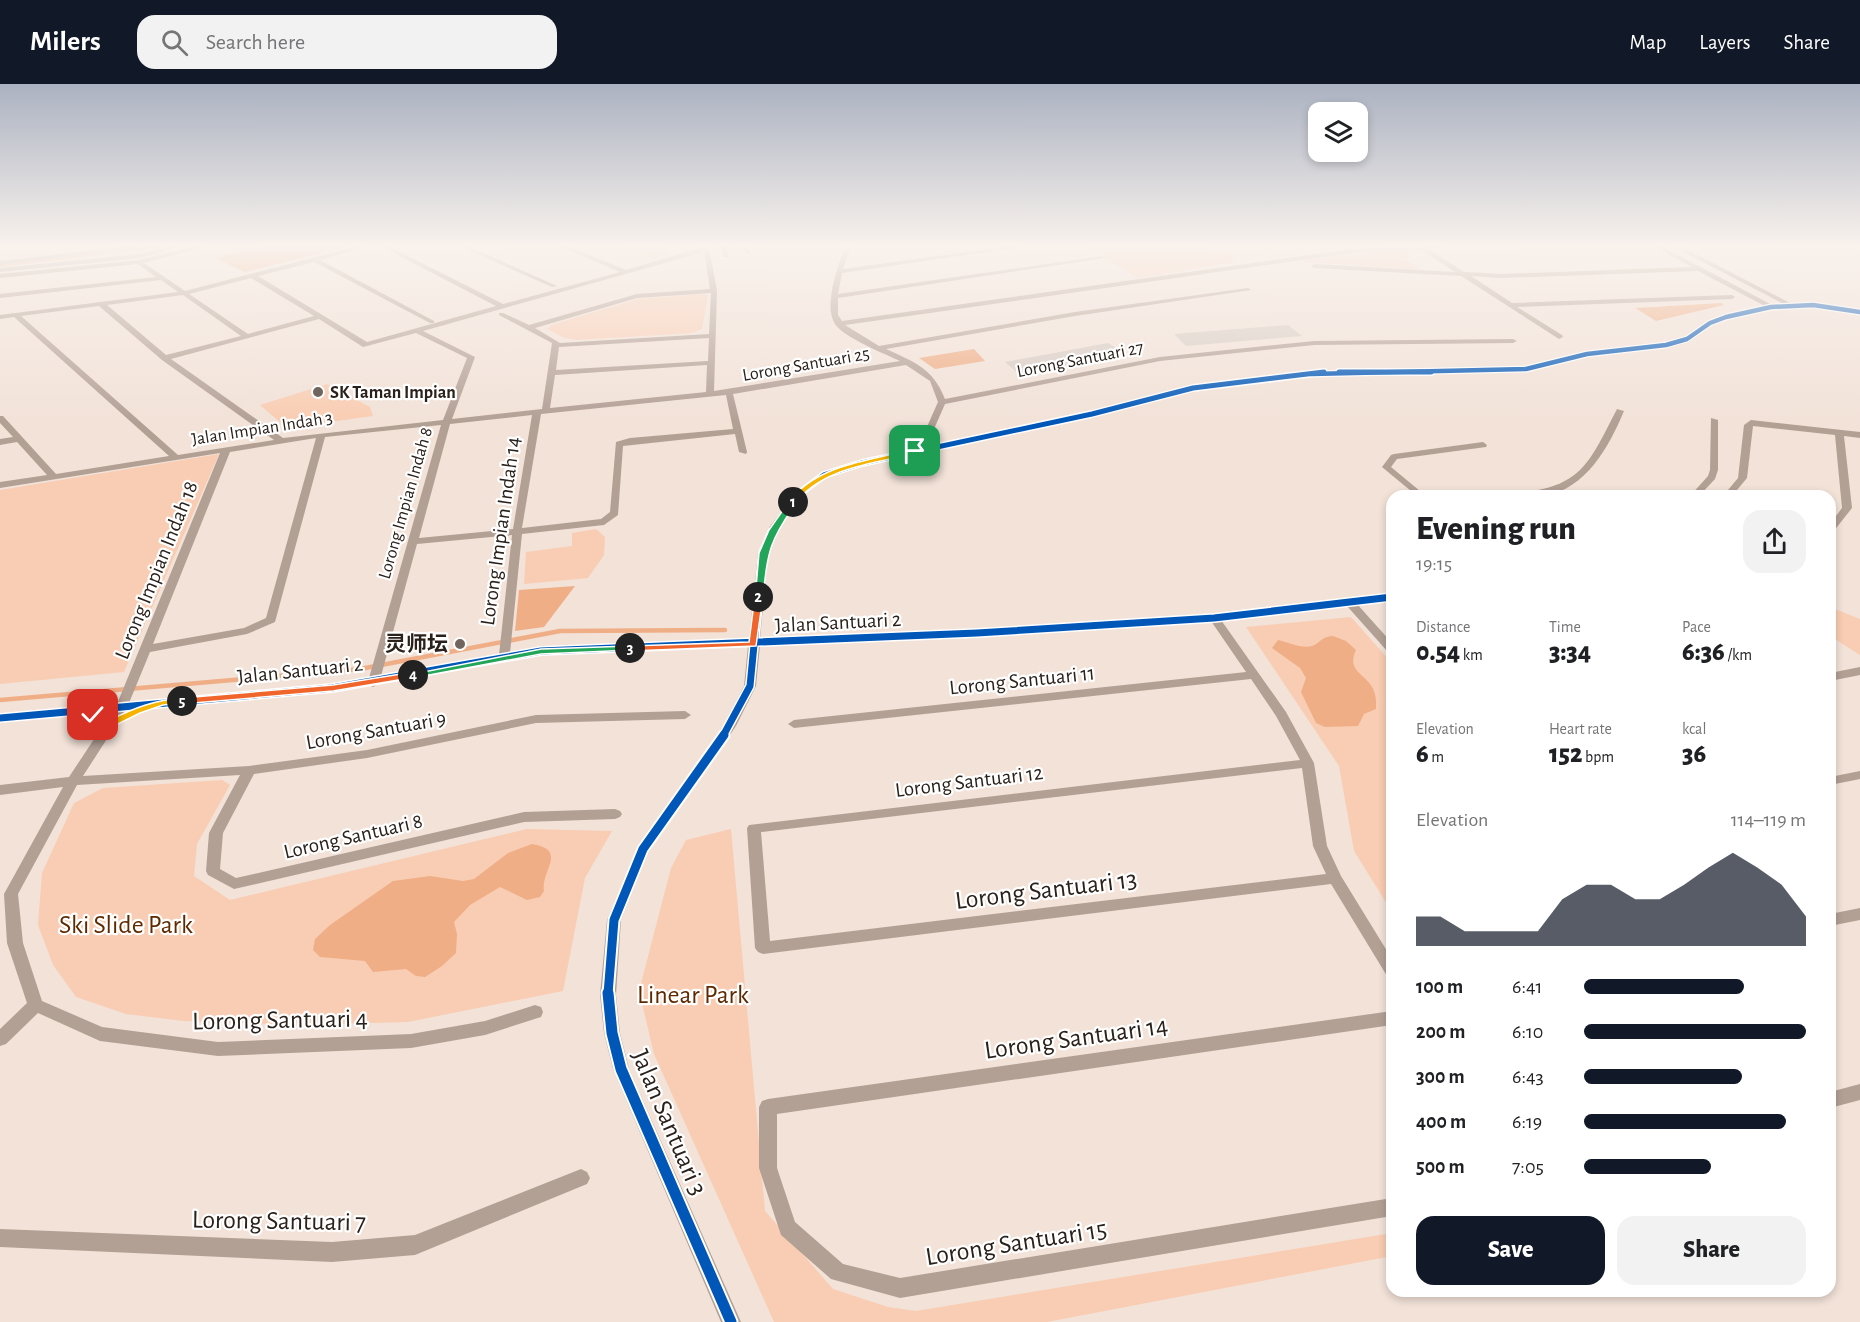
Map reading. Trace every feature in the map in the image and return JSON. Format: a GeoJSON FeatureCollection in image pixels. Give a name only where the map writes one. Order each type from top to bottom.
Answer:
{"type":"FeatureCollection","features":[{"type":"Feature","properties":{"kind":"street"},"geometry":{"type":"LineString","coordinates":[[0,317],[94,305]]}},
{"type":"Feature","properties":{"kind":"street"},"geometry":{"type":"LineString","coordinates":[[101,305],[165,358],[281,441]]}},
{"type":"Feature","properties":{"kind":"street"},"geometry":{"type":"LineString","coordinates":[[201,305],[246,336]]}},
{"type":"Feature","properties":{"kind":"street"},"geometry":{"type":"LineString","coordinates":[[300,305],[366,345],[519,305]]}},
{"type":"Feature","properties":{"kind":"street"},"geometry":{"type":"LineString","coordinates":[[400,305],[432,322]]}},
{"type":"Feature","properties":{"kind":"street"},"geometry":{"type":"LineString","coordinates":[[492,305],[528,328],[556,342],[556,345],[712,336]]}},
{"type":"Feature","properties":{"kind":"street"},"geometry":{"type":"LineString","coordinates":[[528,328],[607,305]]}},
{"type":"Feature","properties":{"kind":"street"},"geometry":{"type":"LineString","coordinates":[[710,394],[713,305]]}},
{"type":"Feature","properties":{"kind":"street"},"geometry":{"type":"LineString","coordinates":[[834,305],[838,324],[878,348],[908,362],[931,378],[942,402],[930,429],[915,451]]}},
{"type":"Feature","properties":{"kind":"street"},"geometry":{"type":"LineString","coordinates":[[838,324],[972,305]]}},
{"type":"Feature","properties":{"kind":"street"},"geometry":{"type":"LineString","coordinates":[[878,348],[1142,305]]}},
{"type":"Feature","properties":{"kind":"street"},"geometry":{"type":"LineString","coordinates":[[1511,305],[1517,305]]}},
{"type":"Feature","properties":{"kind":"street"},"geometry":{"type":"LineString","coordinates":[[1511,305],[1559,337]]}},
{"type":"Feature","properties":{"kind":"street"},"geometry":{"type":"LineString","coordinates":[[1767,305],[1771,307]]}},
{"type":"Feature","properties":{"kind":"street","name":"Jalan Santuari 3"},"geometry":{"type":"LineString","coordinates":[[731,1322],[621,1069],[612,1033],[608,995],[614,920],[643,849],[730,726],[750,686],[764,553],[773,530],[800,492],[824,475],[915,451],[1204,387],[1325,372],[1406,374],[1526,369],[1587,354],[1666,345],[1687,339],[1710,323],[1726,317],[1784,305]]}},
{"type":"Feature","properties":{"kind":"street"},"geometry":{"type":"LineString","coordinates":[[1808,305],[1860,312]]}},
{"type":"Feature","properties":{"kind":"street"},"geometry":{"type":"LineString","coordinates":[[15,315],[177,458]]}},
{"type":"Feature","properties":{"kind":"street"},"geometry":{"type":"LineString","coordinates":[[165,358],[320,317]]}},
{"type":"Feature","properties":{"kind":"street","name":"Lorong Impian Indah 8"},"geometry":{"type":"LineString","coordinates":[[374,679],[447,420],[471,357],[417,331]]}},
{"type":"Feature","properties":{"kind":"street","name":"Lorong Santuari 27"},"geometry":{"type":"LineString","coordinates":[[942,402],[1160,359],[1314,343],[1513,341]]}},
{"type":"Feature","properties":{"kind":"street","name":"Lorong Impian Indah 14"},"geometry":{"type":"LineString","coordinates":[[504,653],[517,531],[541,411],[552,373],[556,345]]}},
{"type":"Feature","properties":{"kind":"street","name":"Lorong Santuari 25"},"geometry":{"type":"LineString","coordinates":[[710,394],[908,362]]}},
{"type":"Feature","properties":{"kind":"street"},"geometry":{"type":"LineString","coordinates":[[552,373],[711,363]]}},
{"type":"Feature","properties":{"kind":"street"},"geometry":{"type":"LineString","coordinates":[[729,392],[742,452]]}},
{"type":"Feature","properties":{"kind":"street","name":"Jalan Impian Indah 3"},"geometry":{"type":"LineString","coordinates":[[0,485],[321,435],[710,394]]}},
{"type":"Feature","properties":{"kind":"street"},"geometry":{"type":"LineString","coordinates":[[1554,490],[1569,483],[1605,447],[1620,411]]}},
{"type":"Feature","properties":{"kind":"street"},"geometry":{"type":"LineString","coordinates":[[0,418],[54,477]]}},
{"type":"Feature","properties":{"kind":"street"},"geometry":{"type":"LineString","coordinates":[[1700,490],[1712,477],[1714,470],[1714,420]]}},
{"type":"Feature","properties":{"kind":"street"},"geometry":{"type":"LineString","coordinates":[[1732,490],[1742,478],[1748,425],[1751,423],[1860,435]]}},
{"type":"Feature","properties":{"kind":"street"},"geometry":{"type":"LineString","coordinates":[[412,542],[604,522],[615,513],[619,444],[737,431]]}},
{"type":"Feature","properties":{"kind":"street"},"geometry":{"type":"LineString","coordinates":[[1836,522],[1847,508],[1839,432]]}},
{"type":"Feature","properties":{"kind":"street"},"geometry":{"type":"LineString","coordinates":[[145,649],[247,631],[271,620],[321,435]]}},
{"type":"Feature","properties":{"kind":"street"},"geometry":{"type":"LineString","coordinates":[[0,442],[19,439]]}},
{"type":"Feature","properties":{"kind":"street"},"geometry":{"type":"LineString","coordinates":[[1415,490],[1386,467],[1394,457],[1483,446]]}},
{"type":"Feature","properties":{"kind":"street","name":"Lorong Impian Indah 18"},"geometry":{"type":"LineString","coordinates":[[127,694],[226,450]]}},
{"type":"Feature","properties":{"kind":"street","name":"Jalan Santuari 2"},"geometry":{"type":"LineString","coordinates":[[0,718],[79,710],[127,694],[162,702],[374,679],[504,653],[753,644],[1214,618],[1351,604],[1386,598]]}},
{"type":"Feature","properties":{"kind":"street"},"geometry":{"type":"LineString","coordinates":[[1351,604],[1386,643]]}},
{"type":"Feature","properties":{"kind":"street"},"geometry":{"type":"LineString","coordinates":[[1214,618],[1282,715],[1308,763],[1320,846],[1335,878],[1386,962]]}},
{"type":"Feature","properties":{"kind":"street"},"geometry":{"type":"LineString","coordinates":[[1836,676],[1860,671]]}},
{"type":"Feature","properties":{"kind":"street","name":"Lorong Santuari 11"},"geometry":{"type":"LineString","coordinates":[[794,724],[1254,675]]}},
{"type":"Feature","properties":{"kind":"street"},"geometry":{"type":"LineString","coordinates":[[0,1039],[36,1005],[15,943],[6,894],[127,694]]}},
{"type":"Feature","properties":{"kind":"street"},"geometry":{"type":"LineString","coordinates":[[110,725],[127,714],[162,702]]}},
{"type":"Feature","properties":{"kind":"street"},"geometry":{"type":"LineString","coordinates":[[79,710],[101,717],[110,725]]}},
{"type":"Feature","properties":{"kind":"street","name":"Lorong Santuari 9"},"geometry":{"type":"LineString","coordinates":[[0,789],[73,781],[249,770],[367,754],[536,719],[686,715]]}},
{"type":"Feature","properties":{"kind":"street","name":"Lorong Santuari 12"},"geometry":{"type":"LineString","coordinates":[[763,948],[754,828],[1308,763]]}},
{"type":"Feature","properties":{"kind":"street","name":"Lorong Santuari 8"},"geometry":{"type":"LineString","coordinates":[[249,770],[216,833],[213,871],[234,884],[524,817],[615,814]]}},
{"type":"Feature","properties":{"kind":"street"},"geometry":{"type":"LineString","coordinates":[[1836,780],[1860,775]]}},
{"type":"Feature","properties":{"kind":"street","name":"Lorong Santuari 13"},"geometry":{"type":"LineString","coordinates":[[763,948],[1335,878]]}},
{"type":"Feature","properties":{"kind":"street"},"geometry":{"type":"LineString","coordinates":[[1836,919],[1860,914]]}},
{"type":"Feature","properties":{"kind":"street","name":"Lorong Santuari 4"},"geometry":{"type":"LineString","coordinates":[[36,1005],[100,1034],[218,1049],[411,1041],[485,1028],[535,1012]]}},
{"type":"Feature","properties":{"kind":"street","name":"Lorong Santuari 14"},"geometry":{"type":"LineString","coordinates":[[768,1107],[1386,1019]]}},
{"type":"Feature","properties":{"kind":"street"},"geometry":{"type":"LineString","coordinates":[[1836,1098],[1860,1092]]}},
{"type":"Feature","properties":{"kind":"street","name":"Lorong Santuari 15"},"geometry":{"type":"LineString","coordinates":[[768,1107],[768,1168],[788,1228],[838,1272],[900,1288],[1386,1208]]}},
{"type":"Feature","properties":{"kind":"street","name":"Lorong Santuari 7"},"geometry":{"type":"LineString","coordinates":[[0,1238],[332,1252],[415,1245],[582,1178]]}},
{"type":"Feature","properties":{"kind":"green space"},"geometry":{"type":"Polygon","coordinates":[[[619,305],[706,305],[702,329],[692,333],[577,340],[565,338],[547,329],[551,325],[619,305]]]}},
{"type":"Feature","properties":{"kind":"green space"},"geometry":{"type":"Polygon","coordinates":[[[327,384],[370,407],[373,416],[322,423],[303,429],[287,428],[260,405],[327,384]]]}},
{"type":"Feature","properties":{"kind":"green space"},"geometry":{"type":"Polygon","coordinates":[[[219,454],[124,672],[0,684],[0,490],[219,454]]]}},
{"type":"Feature","properties":{"kind":"green space"},"geometry":{"type":"Polygon","coordinates":[[[596,529],[605,537],[604,555],[588,578],[524,584],[526,552],[572,546],[572,533],[596,529]]]}},
{"type":"Feature","properties":{"kind":"green space"},"geometry":{"type":"Polygon","coordinates":[[[1836,609],[1860,619],[1860,655],[1836,640],[1836,609]]]}},
{"type":"Feature","properties":{"kind":"green space"},"geometry":{"type":"Polygon","coordinates":[[[1351,617],[1386,656],[1386,902],[1354,851],[1339,766],[1246,627],[1351,617]]]}},
{"type":"Feature","properties":{"kind":"green space","name":"Ski Slide Park"},"geometry":{"type":"Polygon","coordinates":[[[222,780],[230,785],[197,844],[194,876],[230,900],[527,829],[612,831],[585,878],[563,991],[408,1022],[299,1025],[184,1021],[126,1014],[76,997],[53,965],[38,925],[42,873],[74,803],[103,788],[222,780]]]}},
{"type":"Feature","properties":{"kind":"green space","name":"Linear Park"},"geometry":{"type":"Polygon","coordinates":[[[731,829],[765,1211],[833,1289],[888,1307],[916,1311],[1386,1234],[1386,1257],[1047,1322],[774,1322],[654,1054],[639,991],[671,868],[686,840],[731,829]]]}},
{"type":"Feature","properties":{"kind":"shaded area"},"geometry":{"type":"Polygon","coordinates":[[[1690,305],[1724,305],[1656,321],[1635,308],[1690,305]]]}},
{"type":"Feature","properties":{"kind":"shaded area"},"geometry":{"type":"Polygon","coordinates":[[[974,349],[985,361],[935,369],[919,358],[974,349]]]}},
{"type":"Feature","properties":{"kind":"shaded area"},"geometry":{"type":"Polygon","coordinates":[[[575,586],[544,627],[515,631],[519,590],[575,586]]]}},
{"type":"Feature","properties":{"kind":"shaded area"},"geometry":{"type":"Polygon","coordinates":[[[1333,636],[1346,641],[1356,650],[1353,659],[1354,666],[1373,688],[1376,697],[1376,709],[1364,714],[1358,726],[1325,727],[1316,723],[1301,692],[1306,678],[1300,668],[1272,648],[1278,640],[1308,647],[1333,636]]]}},
{"type":"Feature","properties":{"kind":"shaded area"},"geometry":{"type":"Polygon","coordinates":[[[532,844],[543,847],[549,851],[551,856],[544,891],[540,897],[527,900],[500,887],[470,905],[454,922],[457,934],[456,953],[425,977],[416,976],[406,969],[373,972],[365,961],[320,957],[313,950],[315,939],[330,925],[393,881],[430,876],[463,881],[474,879],[508,853],[532,844]]]}},
{"type":"Feature","properties":{"kind":"building"},"geometry":{"type":"Polygon","coordinates":[[[1288,325],[1302,336],[1186,346],[1174,334],[1288,325]]]}},
{"type":"Feature","properties":{"kind":"building"},"geometry":{"type":"Polygon","coordinates":[[[1108,343],[1126,354],[1020,375],[1005,362],[1108,343]]]}},
{"type":"Feature","properties":{"kind":"waterway"},"geometry":{"type":"LineString","coordinates":[[0,700],[360,669],[560,631],[725,630]]}},
{"type":"Feature","properties":{"kind":"cycle path"},"geometry":{"type":"LineString","coordinates":[[731,1322],[621,1069],[612,1033],[608,995],[614,920],[643,849],[730,726],[750,686],[763,553],[773,529],[800,493],[824,475],[862,463],[1092,414],[1193,388],[1325,372],[1406,373],[1526,369],[1587,354],[1666,345],[1687,339],[1710,323],[1726,317],[1771,307],[1813,305],[1860,312]]}},
{"type":"Feature","properties":{"kind":"cycle path"},"geometry":{"type":"LineString","coordinates":[[0,718],[332,688],[541,651],[977,633],[1214,618],[1386,598]]}},
{"type":"Feature","properties":{"kind":"place","name":"SK Taman Impian"},"geometry":{"type":"Point","coordinates":[318,392]}},
{"type":"Feature","properties":{"kind":"place","name":"灵师坛"},"geometry":{"type":"Point","coordinates":[460,644]}},
{"type":"Feature","properties":{"kind":"route"},"geometry":{"type":"LineString","coordinates":[[93,715],[101,717],[110,725],[127,714],[164,702],[373,683],[541,651],[753,644],[764,553],[773,530],[800,492],[824,475],[862,463],[915,451]]}}]}
